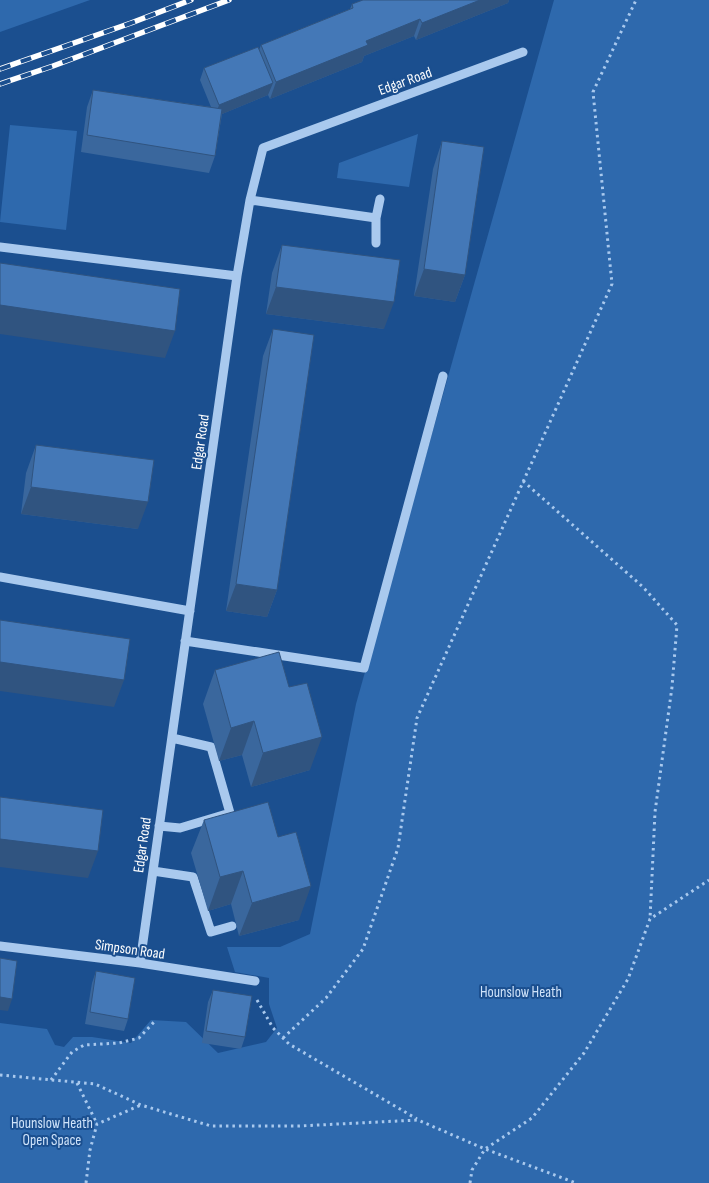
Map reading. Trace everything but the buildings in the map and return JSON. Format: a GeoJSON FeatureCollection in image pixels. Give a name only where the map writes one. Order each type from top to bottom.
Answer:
{"type":"FeatureCollection","features":[{"type":"Feature","properties":{"kind":"street","name":"Edgar Road"},"geometry":{"type":"LineString","coordinates":[[140,963],[237,276],[250,200],[263,148],[523,52]]}},
{"type":"Feature","properties":{"kind":"street"},"geometry":{"type":"LineString","coordinates":[[376,243],[376,218],[380,198]]}},
{"type":"Feature","properties":{"kind":"street"},"geometry":{"type":"LineString","coordinates":[[250,200],[376,218]]}},
{"type":"Feature","properties":{"kind":"street"},"geometry":{"type":"LineString","coordinates":[[0,247],[237,276]]}},
{"type":"Feature","properties":{"kind":"street"},"geometry":{"type":"LineString","coordinates":[[185,641],[364,668],[443,376]]}},
{"type":"Feature","properties":{"kind":"street"},"geometry":{"type":"LineString","coordinates":[[0,577],[190,611]]}},
{"type":"Feature","properties":{"kind":"street"},"geometry":{"type":"LineString","coordinates":[[159,826],[180,828],[230,814],[211,747],[172,738]]}},
{"type":"Feature","properties":{"kind":"street"},"geometry":{"type":"LineString","coordinates":[[153,871],[193,877],[212,932],[232,926]]}},
{"type":"Feature","properties":{"kind":"street","name":"Simpson Road"},"geometry":{"type":"LineString","coordinates":[[0,946],[140,963],[255,981]]}},
{"type":"Feature","properties":{"kind":"path"},"geometry":{"type":"LineString","coordinates":[[283,1038],[326,998],[363,949],[398,848],[417,718],[612,284],[593,92],[636,0]]}},
{"type":"Feature","properties":{"kind":"path"},"geometry":{"type":"LineString","coordinates":[[470,1183],[472,1170],[485,1149],[532,1118],[584,1053],[628,978],[650,919],[655,812],[672,687],[677,625],[643,587],[523,481]]}},
{"type":"Feature","properties":{"kind":"path"},"geometry":{"type":"LineString","coordinates":[[650,919],[709,880]]}},
{"type":"Feature","properties":{"kind":"path"},"geometry":{"type":"LineString","coordinates":[[245,980],[273,1028],[289,1044],[418,1120],[485,1149],[576,1183]]}},
{"type":"Feature","properties":{"kind":"path"},"geometry":{"type":"LineString","coordinates":[[50,1080],[72,1052],[84,1045],[119,1043],[140,1038],[154,1022]]}},
{"type":"Feature","properties":{"kind":"path"},"geometry":{"type":"LineString","coordinates":[[0,1075],[94,1084],[141,1106],[211,1126],[299,1126],[418,1120]]}},
{"type":"Feature","properties":{"kind":"path"},"geometry":{"type":"LineString","coordinates":[[77,1083],[97,1124],[90,1150],[86,1183]]}},
{"type":"Feature","properties":{"kind":"path"},"geometry":{"type":"LineString","coordinates":[[97,1124],[141,1106]]}},
{"type":"Feature","properties":{"kind":"green space"},"geometry":{"type":"Polygon","coordinates":[[[0,0],[90,0],[0,32],[0,0]]]}},
{"type":"Feature","properties":{"kind":"green space","name":"Hounslow Heath"},"geometry":{"type":"Polygon","coordinates":[[[554,0],[709,0],[709,1183],[0,1183],[0,1023],[47,1029],[55,1045],[64,1047],[73,1037],[92,1037],[131,1043],[151,1020],[186,1022],[218,1053],[266,1042],[277,1028],[269,1004],[269,978],[235,972],[227,947],[280,947],[310,934],[356,704],[554,0]]]}},
{"type":"Feature","properties":{"kind":"green space"},"geometry":{"type":"Polygon","coordinates":[[[10,125],[77,131],[66,230],[0,222],[10,125]]]}},
{"type":"Feature","properties":{"kind":"green space"},"geometry":{"type":"Polygon","coordinates":[[[418,134],[409,187],[337,178],[339,163],[418,134]]]}},
{"type":"Feature","properties":{"kind":"railway"},"geometry":{"type":"LineString","coordinates":[[0,69],[191,0]]}},
{"type":"Feature","properties":{"kind":"railway"},"geometry":{"type":"LineString","coordinates":[[0,84],[229,0]]}},
{"type":"Feature","properties":{"kind":"park label","name":"Hounslow Heath Open Space"},"geometry":{"type":"Point","coordinates":[52,1132]}}]}
